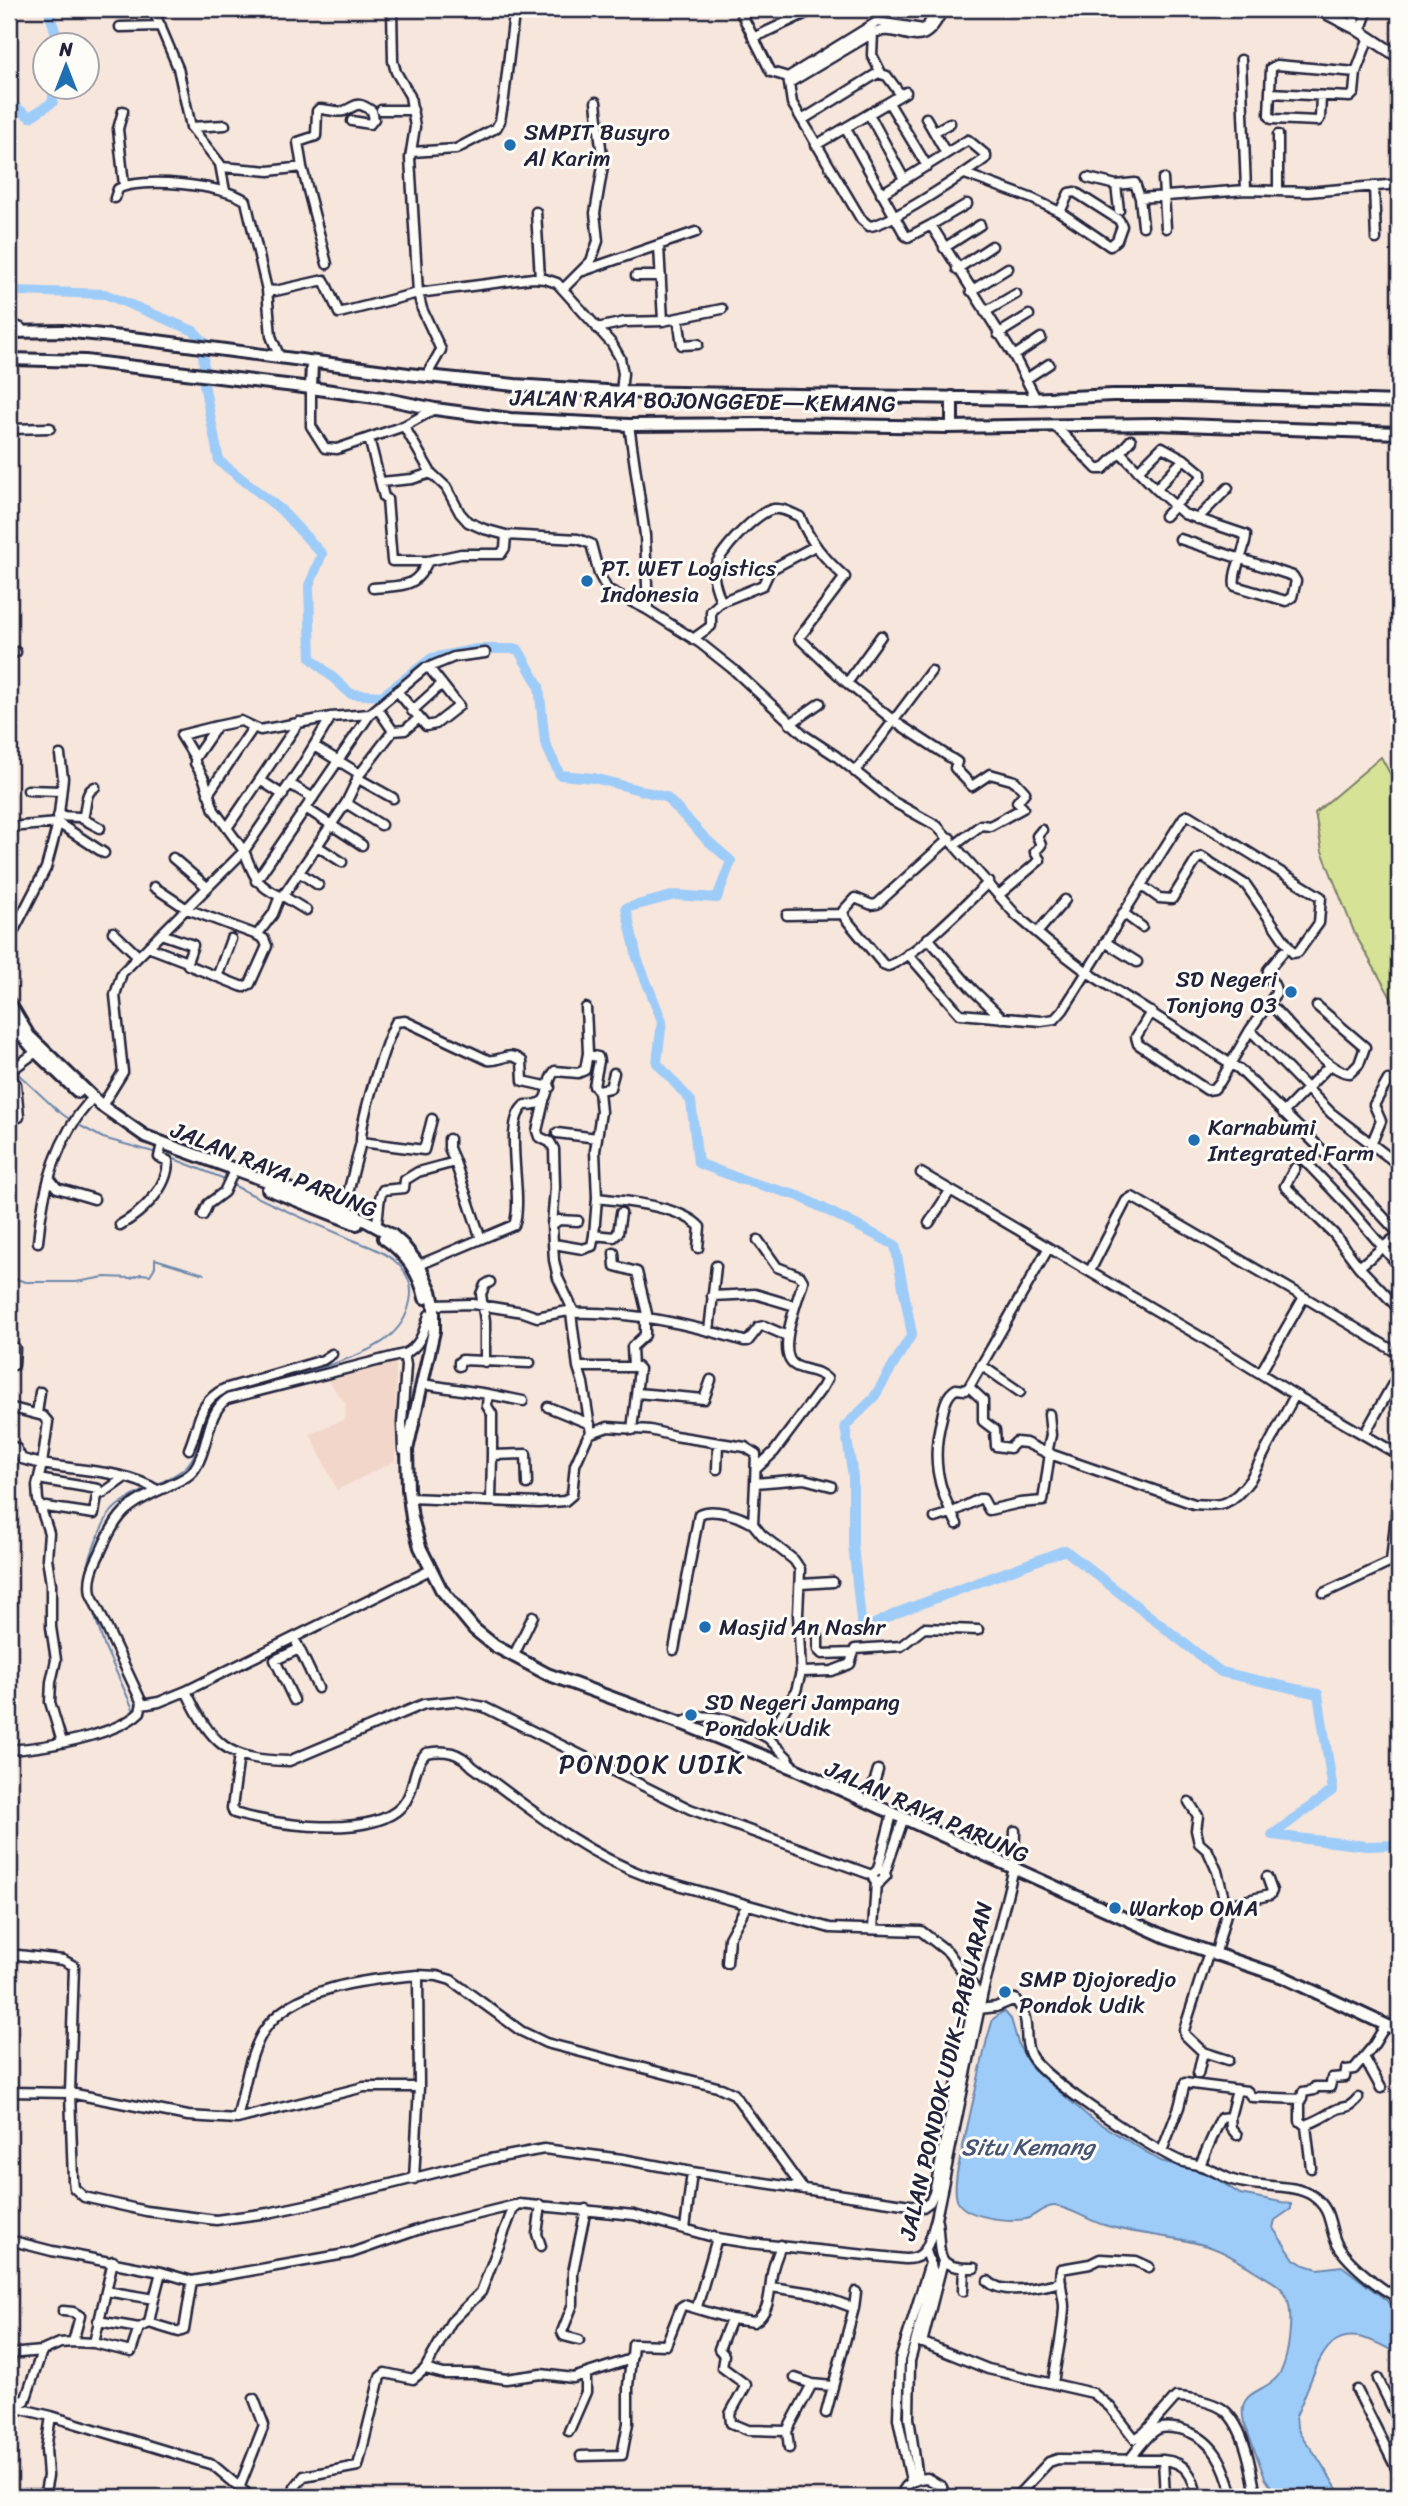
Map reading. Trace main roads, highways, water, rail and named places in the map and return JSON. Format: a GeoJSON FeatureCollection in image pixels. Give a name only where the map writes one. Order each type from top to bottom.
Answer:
{"type":"FeatureCollection","features":[{"type":"Feature","properties":{"kind":"highway","name":"JALAN RAYA BOJONGGEDE—KEMANG"},"geometry":{"type":"LineString","coordinates":[[9,332],[88,333],[313,363],[515,385],[621,392],[1037,398],[1158,394],[1399,402]]}},
{"type":"Feature","properties":{"kind":"highway","name":"JALAN RAYA BOJONGGEDE—KEMANG"},"geometry":{"type":"LineString","coordinates":[[9,359],[85,361],[311,388],[510,419],[629,425],[781,424],[952,428],[1156,424],[1399,433]]}},
{"type":"Feature","properties":{"kind":"highway"},"geometry":{"type":"LineString","coordinates":[[311,388],[313,363]]}},
{"type":"Feature","properties":{"kind":"highway"},"geometry":{"type":"LineString","coordinates":[[952,428],[953,397]]}},
{"type":"Feature","properties":{"kind":"highway","name":"JALAN RAYA PARUNG"},"geometry":{"type":"LineString","coordinates":[[9,1002],[39,1050],[102,1106],[145,1136],[349,1220],[391,1243],[406,1258],[417,1274],[431,1310],[427,1344],[403,1450],[403,1490],[414,1548],[426,1572],[452,1611],[492,1651],[544,1678],[680,1724],[1014,1871]]}},
{"type":"Feature","properties":{"kind":"highway","name":"JALAN RAYA PARUNG"},"geometry":{"type":"LineString","coordinates":[[9,1020],[89,1102],[125,1131],[160,1152],[230,1179],[284,1191],[344,1209],[376,1225],[403,1245],[419,1265],[426,1276],[431,1310],[431,1346],[407,1450],[409,1498],[420,1547],[441,1589],[474,1629],[513,1657],[547,1674],[793,1768],[1014,1871],[1114,1921],[1309,1992],[1399,2033]]}},
{"type":"Feature","properties":{"kind":"highway","name":"JALAN RAYA PARUNG"},"geometry":{"type":"LineString","coordinates":[[1211,1957],[1283,1977],[1399,2033]]}},
{"type":"Feature","properties":{"kind":"main road"},"geometry":{"type":"LineString","coordinates":[[1324,10],[1399,57]]}},
{"type":"Feature","properties":{"kind":"water","name":"Situ Kemang"},"geometry":{"type":"Polygon","coordinates":[[[1004,2011],[1011,2019],[1019,2046],[1031,2067],[1089,2117],[1161,2161],[1209,2174],[1240,2194],[1291,2204],[1291,2209],[1275,2220],[1273,2228],[1294,2259],[1318,2269],[1342,2266],[1399,2310],[1399,2355],[1374,2342],[1355,2337],[1340,2339],[1329,2346],[1320,2359],[1296,2416],[1300,2434],[1342,2497],[1278,2497],[1265,2478],[1244,2422],[1244,2403],[1253,2393],[1278,2376],[1288,2349],[1289,2306],[1285,2294],[1276,2284],[1213,2248],[1186,2240],[1117,2229],[1059,2207],[1046,2208],[1026,2219],[1009,2220],[977,2215],[961,2206],[955,2190],[957,2173],[987,2039],[993,2019],[1004,2011]]]}},
{"type":"Feature","properties":{"kind":"waterway"},"geometry":{"type":"LineString","coordinates":[[48,9],[55,32]]}},
{"type":"Feature","properties":{"kind":"waterway"},"geometry":{"type":"LineString","coordinates":[[9,99],[15,107],[30,117],[53,102]]}},
{"type":"Feature","properties":{"kind":"waterway"},"geometry":{"type":"LineString","coordinates":[[9,283],[17,291],[105,294],[194,331],[203,341],[204,384],[219,461],[280,509],[322,554],[309,586],[311,658],[351,694],[382,696],[432,658],[477,649],[518,649],[539,686],[545,743],[560,775],[594,778],[666,797],[731,861],[717,898],[675,895],[626,908],[637,958],[662,1021],[657,1063],[691,1101],[698,1163],[743,1180],[799,1196],[895,1245],[912,1334],[873,1399],[845,1426],[853,1477],[853,1545],[862,1630],[899,1612],[1065,1550],[1221,1672],[1318,1694],[1333,1790],[1272,1835],[1366,1846],[1399,1845]]}},
{"type":"Feature","properties":{"kind":"waterway"},"geometry":{"type":"LineString","coordinates":[[16,1072],[72,1121]]}},
{"type":"Feature","properties":{"kind":"waterway"},"geometry":{"type":"LineString","coordinates":[[77,1124],[103,1138],[157,1153]]}},
{"type":"Feature","properties":{"kind":"waterway"},"geometry":{"type":"LineString","coordinates":[[169,1157],[225,1179]]}},
{"type":"Feature","properties":{"kind":"waterway"},"geometry":{"type":"LineString","coordinates":[[154,1486],[187,1466],[198,1448],[207,1419],[217,1401],[225,1394],[312,1371],[377,1346],[402,1322],[409,1307],[411,1289],[408,1278],[388,1256],[233,1185]]}},
{"type":"Feature","properties":{"kind":"waterway"},"geometry":{"type":"LineString","coordinates":[[9,1277],[26,1282],[131,1278],[141,1274],[150,1275],[155,1267],[155,1259],[204,1274]]}},
{"type":"Feature","properties":{"kind":"waterway"},"geometry":{"type":"LineString","coordinates":[[86,1586],[90,1559],[107,1518],[128,1498],[149,1488]]}},
{"type":"Feature","properties":{"kind":"waterway"},"geometry":{"type":"LineString","coordinates":[[89,1598],[104,1645],[134,1711]]}},
{"type":"Feature","properties":{"kind":"place","name":"SMPIT Busyro Al Karim"},"geometry":{"type":"Point","coordinates":[510,145]}},
{"type":"Feature","properties":{"kind":"place","name":"PT. WET Logistics Indonesia"},"geometry":{"type":"Point","coordinates":[587,581]}},
{"type":"Feature","properties":{"kind":"place","name":"SD Negeri Tonjong 03"},"geometry":{"type":"Point","coordinates":[1291,992]}},
{"type":"Feature","properties":{"kind":"place","name":"Karnabumi Integrated Farm"},"geometry":{"type":"Point","coordinates":[1194,1140]}},
{"type":"Feature","properties":{"kind":"place","name":"Masjid An Nashr"},"geometry":{"type":"Point","coordinates":[705,1627]}},
{"type":"Feature","properties":{"kind":"place","name":"SD Negeri Jampang Pondok Udik"},"geometry":{"type":"Point","coordinates":[691,1715]}},
{"type":"Feature","properties":{"kind":"place","name":"Warkop OMA"},"geometry":{"type":"Point","coordinates":[1115,1908]}},
{"type":"Feature","properties":{"kind":"place","name":"SMP Djojoredjo Pondok Udik"},"geometry":{"type":"Point","coordinates":[1005,1992]}},
{"type":"Feature","properties":{"kind":"district","name":"PONDOK UDIK"},"geometry":{"type":"Point","coordinates":[652,1764]}}]}
